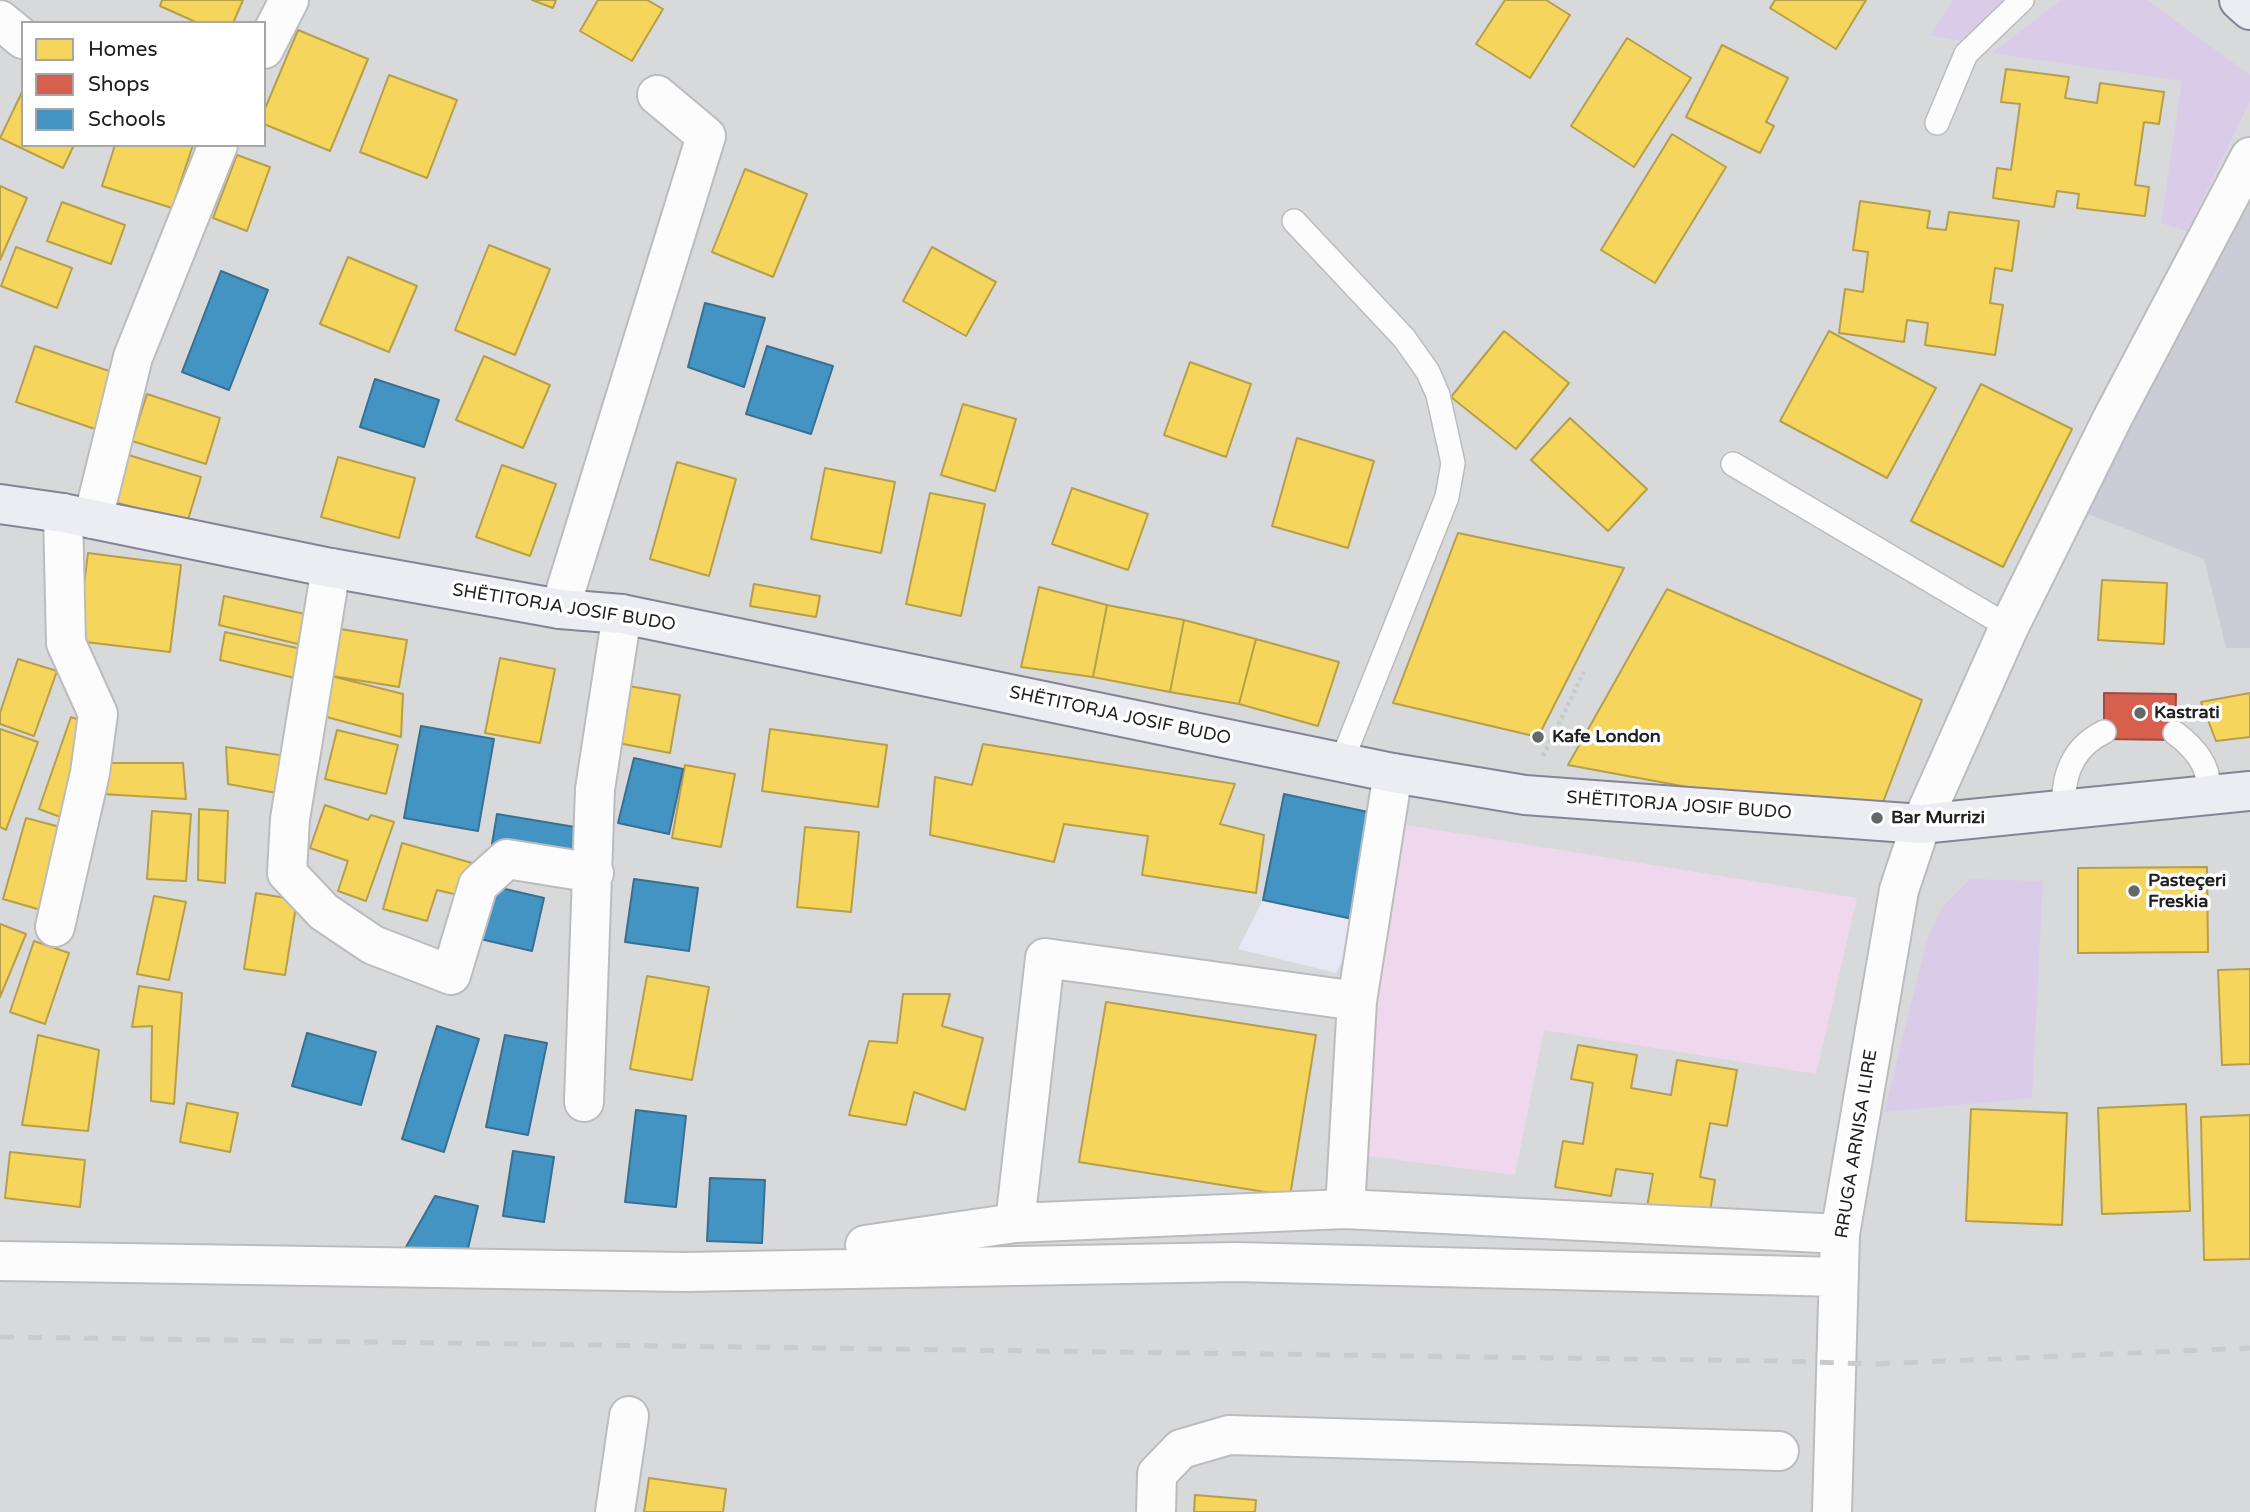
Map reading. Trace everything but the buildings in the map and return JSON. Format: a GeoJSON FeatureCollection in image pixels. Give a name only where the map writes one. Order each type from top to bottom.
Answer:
{"type":"FeatureCollection","features":[{"type":"Feature","properties":{"kind":"main road"},"geometry":{"type":"LineString","coordinates":[[2239,0],[2250,10]]}},
{"type":"Feature","properties":{"kind":"main road","name":"SHËTITORJA JOSIF BUDO"},"geometry":{"type":"LineString","coordinates":[[0,504],[78,516],[331,568],[560,609],[622,614],[1340,763],[1525,795],[1921,824],[2250,791]]}},
{"type":"Feature","properties":{"kind":"street"},"geometry":{"type":"LineString","coordinates":[[266,45],[289,0]]}},
{"type":"Feature","properties":{"kind":"street"},"geometry":{"type":"LineString","coordinates":[[560,609],[706,136],[657,95]]}},
{"type":"Feature","properties":{"kind":"street"},"geometry":{"type":"LineString","coordinates":[[55,927],[90,773],[98,714],[66,643],[78,516],[133,357],[217,147]]}},
{"type":"Feature","properties":{"kind":"street","name":"RRUGA ARNISA ILIRE"},"geometry":{"type":"LineString","coordinates":[[1832,1512],[1840,1234],[1899,890],[1921,824],[2009,627],[2112,419],[2250,156]]}},
{"type":"Feature","properties":{"kind":"street"},"geometry":{"type":"LineString","coordinates":[[331,568],[290,819],[287,873],[324,912],[373,945],[452,975],[478,885],[507,859],[594,873]]}},
{"type":"Feature","properties":{"kind":"street"},"geometry":{"type":"LineString","coordinates":[[584,1102],[595,789],[622,614]]}},
{"type":"Feature","properties":{"kind":"street"},"geometry":{"type":"LineString","coordinates":[[1345,1209],[1357,1001],[1393,773]]}},
{"type":"Feature","properties":{"kind":"street"},"geometry":{"type":"LineString","coordinates":[[1015,1223],[1045,958],[1357,1001]]}},
{"type":"Feature","properties":{"kind":"street"},"geometry":{"type":"LineString","coordinates":[[864,1245],[1015,1223],[1345,1209],[1840,1234]]}},
{"type":"Feature","properties":{"kind":"street"},"geometry":{"type":"LineString","coordinates":[[0,1261],[685,1272],[1236,1262],[1839,1277]]}},
{"type":"Feature","properties":{"kind":"street"},"geometry":{"type":"LineString","coordinates":[[615,1512],[629,1416]]}},
{"type":"Feature","properties":{"kind":"street"},"geometry":{"type":"LineString","coordinates":[[1156,1512],[1157,1474],[1181,1449],[1229,1435],[1779,1451]]}},
{"type":"Feature","properties":{"kind":"lane"},"geometry":{"type":"LineString","coordinates":[[1937,122],[1966,54],[2022,0]]}},
{"type":"Feature","properties":{"kind":"lane"},"geometry":{"type":"LineString","coordinates":[[1294,221],[1404,338],[1428,372],[1437,395],[1453,463],[1447,497],[1340,763]]}},
{"type":"Feature","properties":{"kind":"lane"},"geometry":{"type":"LineString","coordinates":[[1733,464],[2009,627]]}},
{"type":"Feature","properties":{"kind":"lane"},"geometry":{"type":"LineString","coordinates":[[2064,808],[2063,789],[2069,766],[2078,751],[2090,739],[2104,732]]}},
{"type":"Feature","properties":{"kind":"lane"},"geometry":{"type":"LineString","coordinates":[[2175,733],[2195,751],[2203,765],[2209,784],[2207,795]]}},
{"type":"Feature","properties":{"kind":"path"},"geometry":{"type":"LineString","coordinates":[[1525,795],[1584,672]]}},
{"type":"Feature","properties":{"kind":"shaded area"},"geometry":{"type":"Polygon","coordinates":[[[0,0],[2250,0],[2250,1512],[0,1512],[0,0]]]}},
{"type":"Feature","properties":{"kind":"shaded area"},"geometry":{"type":"Polygon","coordinates":[[[1953,0],[2029,0],[1972,43],[1930,35],[1953,0]]]}},
{"type":"Feature","properties":{"kind":"shaded area"},"geometry":{"type":"Polygon","coordinates":[[[2061,0],[2147,0],[2250,75],[2250,101],[2187,231],[2161,223],[2182,81],[1992,53],[2061,0]]]}},
{"type":"Feature","properties":{"kind":"shaded area"},"geometry":{"type":"Polygon","coordinates":[[[2250,200],[2250,648],[2226,648],[2204,559],[2085,513],[2250,200]]]}},
{"type":"Feature","properties":{"kind":"shaded area"},"geometry":{"type":"Polygon","coordinates":[[[1284,794],[1362,921],[1336,973],[1238,949],[1263,900],[1284,794]]]}},
{"type":"Feature","properties":{"kind":"shaded area"},"geometry":{"type":"Polygon","coordinates":[[[1406,825],[1857,898],[1816,1074],[1544,1030],[1515,1175],[1353,1154],[1406,825]]]}},
{"type":"Feature","properties":{"kind":"shaded area"},"geometry":{"type":"Polygon","coordinates":[[[1970,879],[2043,881],[2032,1098],[1884,1112],[1927,940],[1941,908],[1970,879]]]}},
{"type":"Feature","properties":{"kind":"railway"},"geometry":{"type":"LineString","coordinates":[[0,1337],[1876,1364],[2250,1348]]}},
{"type":"Feature","properties":{"kind":"place","name":"Kastrati"},"geometry":{"type":"Point","coordinates":[2140,713]}},
{"type":"Feature","properties":{"kind":"place","name":"Kafe London"},"geometry":{"type":"Point","coordinates":[1538,737]}},
{"type":"Feature","properties":{"kind":"place","name":"Bar Murrizi"},"geometry":{"type":"Point","coordinates":[1877,818]}},
{"type":"Feature","properties":{"kind":"place","name":"Pasteçeri Freskia"},"geometry":{"type":"Point","coordinates":[2134,891]}}]}
